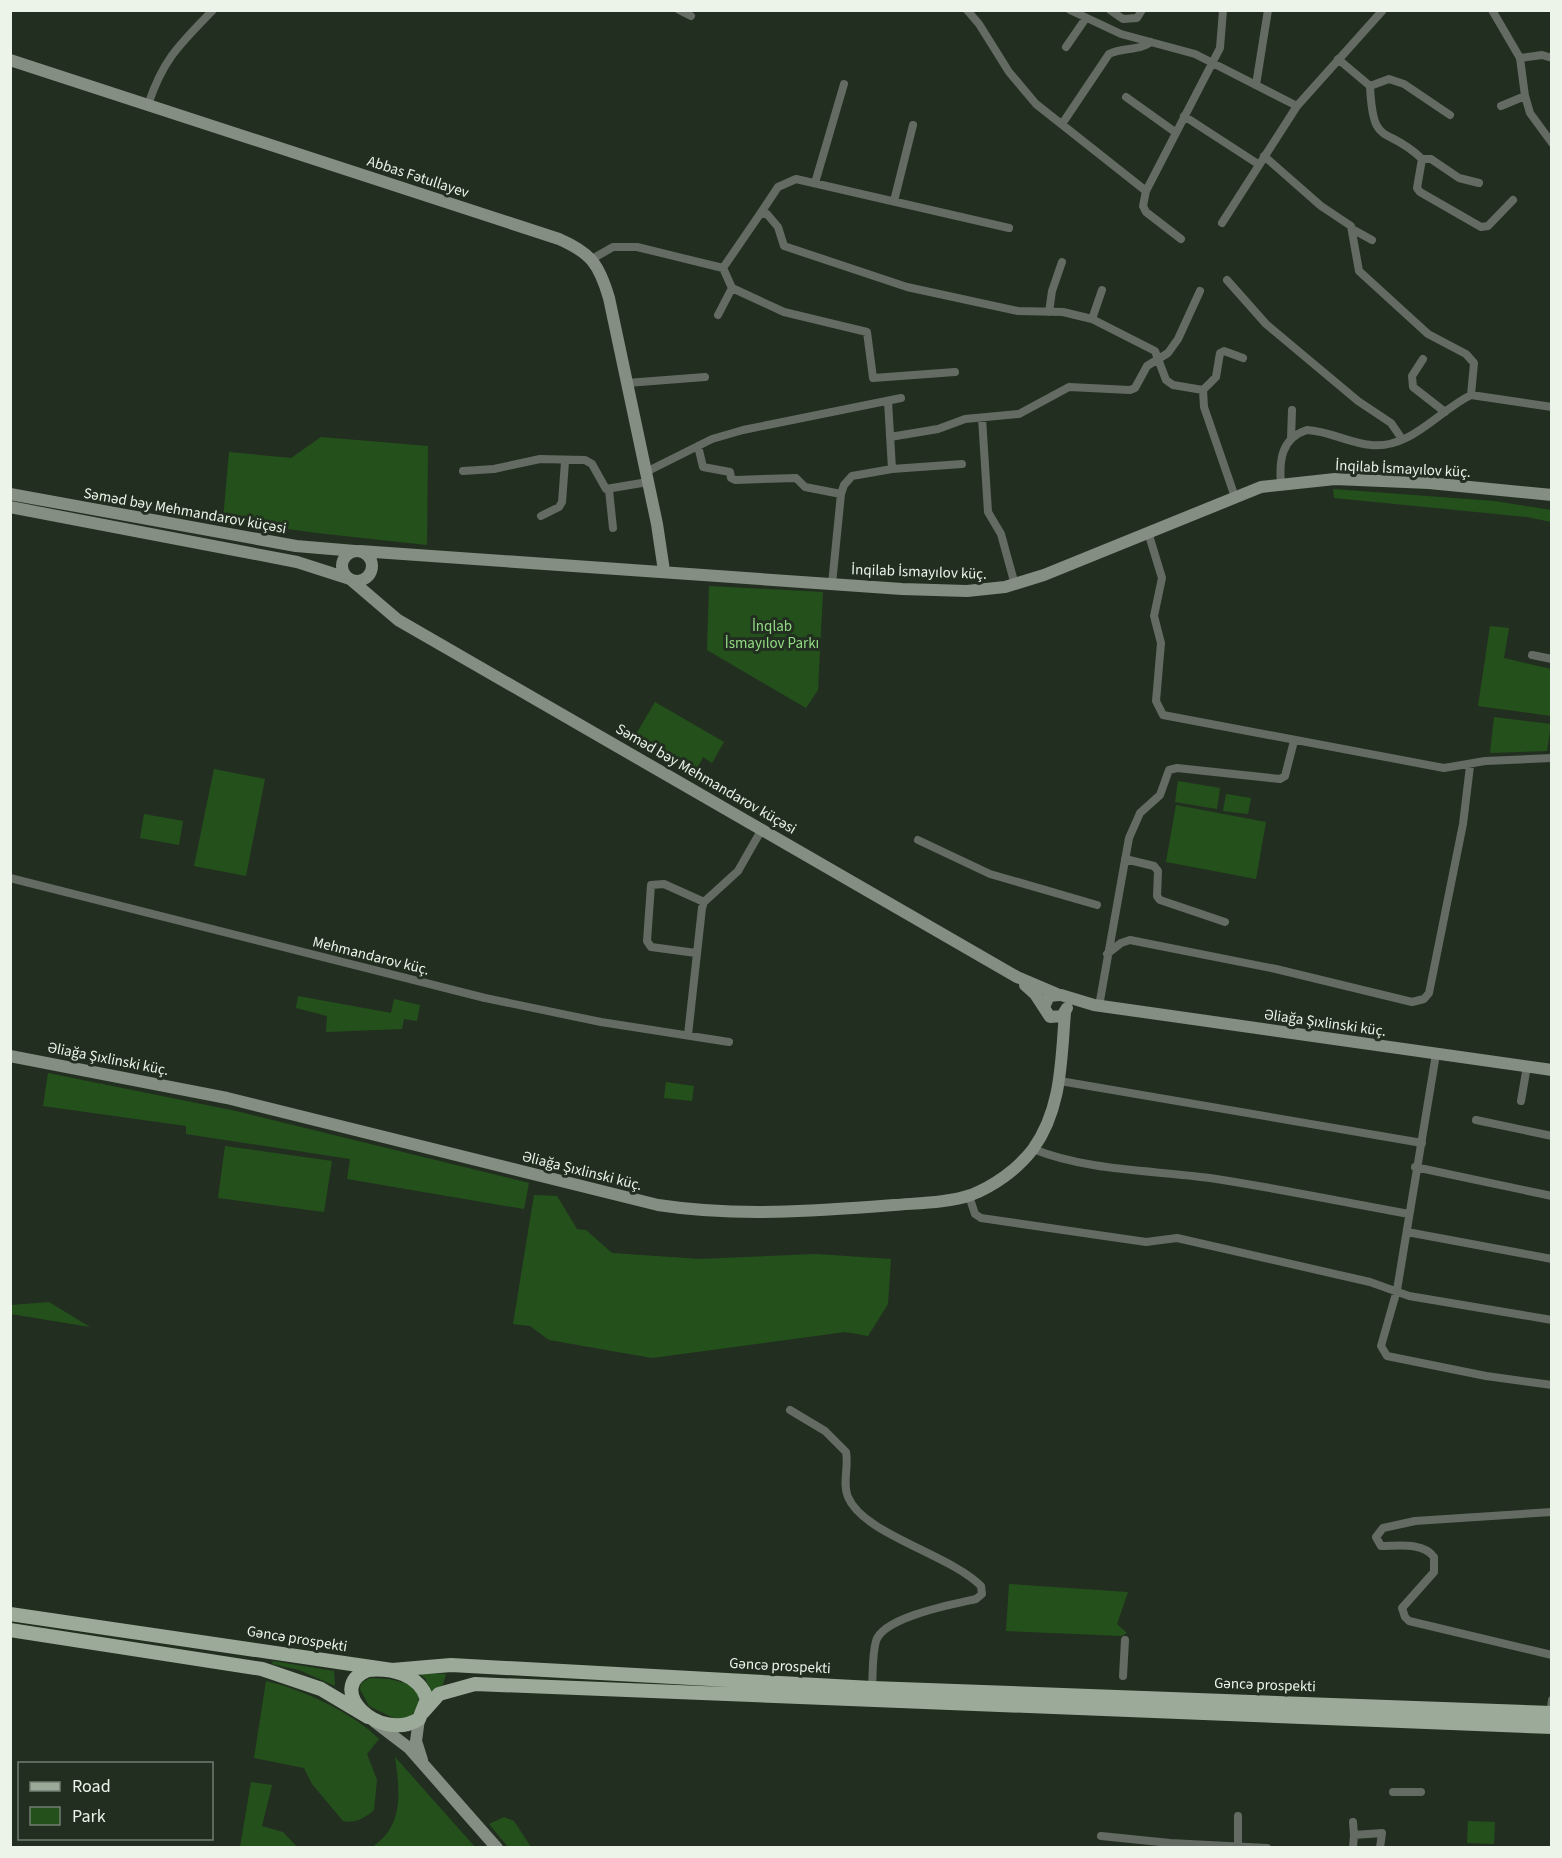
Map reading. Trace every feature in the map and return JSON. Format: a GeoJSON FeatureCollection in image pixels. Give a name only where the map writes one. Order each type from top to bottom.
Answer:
{"type":"FeatureCollection","features":[{"type":"Feature","properties":{"kind":"main road","name":"Abbas Fətullayev"},"geometry":{"type":"LineString","coordinates":[[10,60],[559,239],[584,252],[592,259]]}},
{"type":"Feature","properties":{"kind":"main road"},"geometry":{"type":"LineString","coordinates":[[592,259],[600,272],[609,298],[647,477],[664,571]]}},
{"type":"Feature","properties":{"kind":"main road","name":"İnqilab İsmayılov küç."},"geometry":{"type":"LineString","coordinates":[[410,553],[832,584],[958,591],[994,590],[1015,585],[1261,487],[1335,479],[1429,483],[1551,495]]}},
{"type":"Feature","properties":{"kind":"main road","name":"Səməd bəy Mehmandarov küçəsi"},"geometry":{"type":"LineString","coordinates":[[10,494],[296,546],[410,553]]}},
{"type":"Feature","properties":{"kind":"main road","name":"Səməd bəy Mehmandarov küçəsi"},"geometry":{"type":"LineString","coordinates":[[10,507],[297,562],[350,579],[379,606],[1017,977]]}},
{"type":"Feature","properties":{"kind":"main road"},"geometry":{"type":"LineString","coordinates":[[379,606],[372,593],[371,570],[368,556],[357,551],[346,555],[342,563],[343,573],[350,579],[360,581],[371,570],[383,560],[410,553]]}},
{"type":"Feature","properties":{"kind":"main road"},"geometry":{"type":"LineString","coordinates":[[1017,977],[1059,995],[1096,1006]]}},
{"type":"Feature","properties":{"kind":"main road"},"geometry":{"type":"LineString","coordinates":[[1017,977],[1035,994],[1062,1046]]}},
{"type":"Feature","properties":{"kind":"main road"},"geometry":{"type":"LineString","coordinates":[[1045,1011],[1049,996],[1059,995],[1066,1001],[1066,1013]]}},
{"type":"Feature","properties":{"kind":"main road"},"geometry":{"type":"LineString","coordinates":[[1045,1011],[1054,1018],[1096,1006]]}},
{"type":"Feature","properties":{"kind":"main road","name":"Əliağa Şıxlinski küç."},"geometry":{"type":"LineString","coordinates":[[1096,1006],[1551,1070]]}},
{"type":"Feature","properties":{"kind":"main road","name":"Əliağa Şıxlinski küç."},"geometry":{"type":"LineString","coordinates":[[10,1056],[227,1098],[618,1196],[679,1209],[731,1213],[774,1212],[888,1205],[969,1196],[1006,1175],[1033,1149],[1049,1118],[1060,1081],[1066,1013]]}},
{"type":"Feature","properties":{"kind":"main road","name":"Gəncə prospekti"},"geometry":{"type":"LineString","coordinates":[[10,1614],[392,1670],[451,1665],[872,1688],[1410,1706],[1551,1713]]}},
{"type":"Feature","properties":{"kind":"main road"},"geometry":{"type":"LineString","coordinates":[[10,1630],[262,1670],[321,1689],[371,1719],[409,1748],[497,1848]]}},
{"type":"Feature","properties":{"kind":"main road"},"geometry":{"type":"LineString","coordinates":[[421,1716],[403,1726],[385,1725],[371,1719],[355,1702],[351,1689],[354,1680],[368,1670],[392,1670],[420,1686],[427,1699],[416,1741],[424,1764]]}},
{"type":"Feature","properties":{"kind":"main road","name":"Gəncə prospekti"},"geometry":{"type":"LineString","coordinates":[[421,1716],[440,1694],[475,1684],[1409,1721],[1551,1713]]}},
{"type":"Feature","properties":{"kind":"main road"},"geometry":{"type":"LineString","coordinates":[[1409,1721],[1410,1706]]}},
{"type":"Feature","properties":{"kind":"street"},"geometry":{"type":"LineString","coordinates":[[148,105],[156,80],[167,59],[213,10]]}},
{"type":"Feature","properties":{"kind":"street"},"geometry":{"type":"LineString","coordinates":[[680,10],[691,16]]}},
{"type":"Feature","properties":{"kind":"street"},"geometry":{"type":"LineString","coordinates":[[967,10],[1029,96],[1146,191]]}},
{"type":"Feature","properties":{"kind":"street"},"geometry":{"type":"LineString","coordinates":[[1071,10],[1121,34],[1196,54],[1297,106]]}},
{"type":"Feature","properties":{"kind":"street"},"geometry":{"type":"LineString","coordinates":[[1110,10],[1123,19],[1137,18],[1142,10]]}},
{"type":"Feature","properties":{"kind":"street"},"geometry":{"type":"LineString","coordinates":[[1181,239],[1146,212],[1143,206],[1146,191],[1220,48],[1223,10]]}},
{"type":"Feature","properties":{"kind":"street"},"geometry":{"type":"LineString","coordinates":[[1256,85],[1268,10]]}},
{"type":"Feature","properties":{"kind":"street"},"geometry":{"type":"LineString","coordinates":[[1222,224],[1258,164],[1297,106],[1383,10]]}},
{"type":"Feature","properties":{"kind":"street"},"geometry":{"type":"LineString","coordinates":[[1492,10],[1520,58],[1524,96],[1533,119],[1551,143]]}},
{"type":"Feature","properties":{"kind":"street"},"geometry":{"type":"LineString","coordinates":[[1066,47],[1086,18]]}},
{"type":"Feature","properties":{"kind":"street"},"geometry":{"type":"LineString","coordinates":[[1062,124],[1110,54],[1119,49],[1146,46],[1151,42]]}},
{"type":"Feature","properties":{"kind":"street"},"geometry":{"type":"LineString","coordinates":[[1520,58],[1542,55],[1551,58]]}},
{"type":"Feature","properties":{"kind":"street"},"geometry":{"type":"LineString","coordinates":[[1338,59],[1370,86],[1373,122],[1380,132],[1422,159],[1431,159],[1460,178],[1479,183]]}},
{"type":"Feature","properties":{"kind":"street"},"geometry":{"type":"LineString","coordinates":[[1370,86],[1389,80],[1404,84],[1450,115]]}},
{"type":"Feature","properties":{"kind":"street"},"geometry":{"type":"LineString","coordinates":[[814,183],[844,84]]}},
{"type":"Feature","properties":{"kind":"street"},"geometry":{"type":"LineString","coordinates":[[1501,106],[1524,96]]}},
{"type":"Feature","properties":{"kind":"street"},"geometry":{"type":"LineString","coordinates":[[1126,98],[1175,132]]}},
{"type":"Feature","properties":{"kind":"street"},"geometry":{"type":"LineString","coordinates":[[1184,116],[1258,164]]}},
{"type":"Feature","properties":{"kind":"street"},"geometry":{"type":"LineString","coordinates":[[894,201],[913,125]]}},
{"type":"Feature","properties":{"kind":"street"},"geometry":{"type":"LineString","coordinates":[[1264,156],[1321,206],[1352,229],[1372,240]]}},
{"type":"Feature","properties":{"kind":"street"},"geometry":{"type":"LineString","coordinates":[[1422,159],[1417,188],[1419,192],[1481,227],[1488,226],[1513,200]]}},
{"type":"Feature","properties":{"kind":"street"},"geometry":{"type":"LineString","coordinates":[[723,268],[778,187],[789,180],[796,179],[1009,228]]}},
{"type":"Feature","properties":{"kind":"street"},"geometry":{"type":"LineString","coordinates":[[760,214],[772,217],[784,246],[907,286],[1018,311],[1064,312],[1092,319],[1148,346],[1159,358],[1166,380],[1173,385],[1203,390],[1211,385],[1216,377],[1220,353],[1224,351],[1243,358]]}},
{"type":"Feature","properties":{"kind":"street"},"geometry":{"type":"LineString","coordinates":[[1352,229],[1356,264],[1359,271],[1428,334],[1470,358],[1476,369],[1471,395]]}},
{"type":"Feature","properties":{"kind":"street"},"geometry":{"type":"LineString","coordinates":[[592,259],[613,247],[637,247],[723,268]]}},
{"type":"Feature","properties":{"kind":"street"},"geometry":{"type":"LineString","coordinates":[[1049,312],[1052,291],[1062,262]]}},
{"type":"Feature","properties":{"kind":"street"},"geometry":{"type":"LineString","coordinates":[[723,268],[732,288],[784,312],[867,332],[873,378],[955,372]]}},
{"type":"Feature","properties":{"kind":"street"},"geometry":{"type":"LineString","coordinates":[[1227,280],[1266,324],[1358,401],[1391,423],[1402,439]]}},
{"type":"Feature","properties":{"kind":"street"},"geometry":{"type":"LineString","coordinates":[[718,315],[732,288]]}},
{"type":"Feature","properties":{"kind":"street"},"geometry":{"type":"LineString","coordinates":[[1092,319],[1102,290]]}},
{"type":"Feature","properties":{"kind":"street"},"geometry":{"type":"LineString","coordinates":[[890,437],[938,429],[965,419],[1024,412],[1069,387],[1130,390],[1136,388],[1147,366],[1168,353],[1178,339],[1200,291]]}},
{"type":"Feature","properties":{"kind":"street"},"geometry":{"type":"LineString","coordinates":[[1423,359],[1412,376],[1413,387],[1445,412]]}},
{"type":"Feature","properties":{"kind":"street"},"geometry":{"type":"LineString","coordinates":[[627,383],[705,377]]}},
{"type":"Feature","properties":{"kind":"street"},"geometry":{"type":"LineString","coordinates":[[1203,390],[1204,407],[1235,497]]}},
{"type":"Feature","properties":{"kind":"street"},"geometry":{"type":"LineString","coordinates":[[1281,484],[1282,452],[1291,439],[1307,430],[1374,446],[1402,439],[1430,424],[1471,395],[1551,407]]}},
{"type":"Feature","properties":{"kind":"street"},"geometry":{"type":"LineString","coordinates":[[463,471],[494,469],[540,459],[565,462],[576,460],[592,464],[602,486],[609,490],[647,477],[698,446],[743,430],[901,398]]}},
{"type":"Feature","properties":{"kind":"street"},"geometry":{"type":"LineString","coordinates":[[888,401],[892,469]]}},
{"type":"Feature","properties":{"kind":"street"},"geometry":{"type":"LineString","coordinates":[[1291,439],[1292,410]]}},
{"type":"Feature","properties":{"kind":"street"},"geometry":{"type":"LineString","coordinates":[[982,418],[988,512],[1001,534],[1015,585]]}},
{"type":"Feature","properties":{"kind":"street"},"geometry":{"type":"LineString","coordinates":[[698,446],[703,467],[730,472],[731,478],[735,480],[796,478],[805,487],[841,494]]}},
{"type":"Feature","properties":{"kind":"street"},"geometry":{"type":"LineString","coordinates":[[541,516],[559,507],[562,502],[565,462]]}},
{"type":"Feature","properties":{"kind":"street"},"geometry":{"type":"LineString","coordinates":[[832,584],[841,494],[844,485],[852,476],[892,469],[962,464]]}},
{"type":"Feature","properties":{"kind":"street"},"geometry":{"type":"LineString","coordinates":[[609,490],[613,528]]}},
{"type":"Feature","properties":{"kind":"street"},"geometry":{"type":"LineString","coordinates":[[1148,532],[1162,578],[1154,616],[1161,644],[1157,708],[1163,715],[1431,766],[1470,766],[1485,761],[1551,758]]}},
{"type":"Feature","properties":{"kind":"street"},"geometry":{"type":"LineString","coordinates":[[1532,655],[1551,659]]}},
{"type":"Feature","properties":{"kind":"street"},"geometry":{"type":"LineString","coordinates":[[1096,1006],[1129,838],[1140,813],[1160,795],[1169,770],[1177,768],[1280,779],[1285,776],[1294,741]]}},
{"type":"Feature","properties":{"kind":"street"},"geometry":{"type":"LineString","coordinates":[[1107,954],[1121,943],[1130,940],[1276,969],[1412,1002],[1424,999],[1428,993],[1453,878],[1470,766]]}},
{"type":"Feature","properties":{"kind":"street"},"geometry":{"type":"LineString","coordinates":[[688,1035],[696,953],[704,902],[738,871],[755,846],[762,829]]}},
{"type":"Feature","properties":{"kind":"street"},"geometry":{"type":"LineString","coordinates":[[918,840],[990,874],[1097,905]]}},
{"type":"Feature","properties":{"kind":"street"},"geometry":{"type":"LineString","coordinates":[[1125,859],[1154,866],[1158,871],[1156,896],[1160,900],[1225,922]]}},
{"type":"Feature","properties":{"kind":"street","name":"Mehmandarov küç."},"geometry":{"type":"LineString","coordinates":[[10,879],[485,998],[601,1022],[729,1042]]}},
{"type":"Feature","properties":{"kind":"street"},"geometry":{"type":"LineString","coordinates":[[696,953],[651,947],[647,941],[651,885],[664,884],[704,902]]}},
{"type":"Feature","properties":{"kind":"street"},"geometry":{"type":"LineString","coordinates":[[1436,1054],[1422,1143],[1415,1167],[1397,1290],[1382,1346],[1386,1356],[1486,1376],[1551,1385]]}},
{"type":"Feature","properties":{"kind":"street"},"geometry":{"type":"LineString","coordinates":[[1521,1101],[1527,1066]]}},
{"type":"Feature","properties":{"kind":"street"},"geometry":{"type":"LineString","coordinates":[[1060,1081],[1422,1143]]}},
{"type":"Feature","properties":{"kind":"street"},"geometry":{"type":"LineString","coordinates":[[1476,1120],[1551,1136]]}},
{"type":"Feature","properties":{"kind":"street"},"geometry":{"type":"LineString","coordinates":[[1033,1149],[1046,1154],[1126,1170],[1209,1178],[1409,1214]]}},
{"type":"Feature","properties":{"kind":"street"},"geometry":{"type":"LineString","coordinates":[[1415,1167],[1551,1196]]}},
{"type":"Feature","properties":{"kind":"street"},"geometry":{"type":"LineString","coordinates":[[969,1196],[975,1214],[981,1218],[1146,1242],[1166,1237],[1178,1238],[1397,1290],[1408,1296],[1551,1320]]}},
{"type":"Feature","properties":{"kind":"street"},"geometry":{"type":"LineString","coordinates":[[1407,1232],[1551,1259]]}},
{"type":"Feature","properties":{"kind":"street"},"geometry":{"type":"LineString","coordinates":[[789,1410],[825,1431],[841,1445],[847,1461],[846,1491],[854,1508],[861,1515],[897,1538],[936,1555],[961,1570],[978,1583],[982,1590],[976,1599],[922,1612],[882,1631],[876,1640],[872,1688]]}},
{"type":"Feature","properties":{"kind":"street"},"geometry":{"type":"LineString","coordinates":[[1551,1512],[1392,1524],[1383,1528],[1376,1538],[1381,1546],[1417,1547],[1425,1549],[1434,1557],[1434,1572],[1402,1608],[1409,1621],[1551,1655]]}},
{"type":"Feature","properties":{"kind":"street"},"geometry":{"type":"LineString","coordinates":[[1123,1676],[1125,1640]]}},
{"type":"Feature","properties":{"kind":"street"},"geometry":{"type":"LineString","coordinates":[[1393,1792],[1421,1792]]}},
{"type":"Feature","properties":{"kind":"street"},"geometry":{"type":"LineString","coordinates":[[1238,1816],[1238,1846]]}},
{"type":"Feature","properties":{"kind":"street"},"geometry":{"type":"LineString","coordinates":[[1353,1822],[1353,1848]]}},
{"type":"Feature","properties":{"kind":"street"},"geometry":{"type":"LineString","coordinates":[[1354,1835],[1382,1833],[1380,1848]]}},
{"type":"Feature","properties":{"kind":"street"},"geometry":{"type":"LineString","coordinates":[[1101,1836],[1170,1845],[1267,1848]]}},
{"type":"Feature","properties":{"kind":"green space"},"geometry":{"type":"Polygon","coordinates":[[[321,437],[428,446],[427,545],[223,520],[229,452],[291,458],[321,437]]]}},
{"type":"Feature","properties":{"kind":"green space"},"geometry":{"type":"Polygon","coordinates":[[[1333,489],[1494,501],[1551,510],[1551,522],[1527,517],[1334,498],[1333,489]]]}},
{"type":"Feature","properties":{"kind":"green space","name":"İnqlab İsmayılov Parkı"},"geometry":{"type":"Polygon","coordinates":[[[709,586],[823,592],[818,690],[806,708],[707,650],[709,586]]]}},
{"type":"Feature","properties":{"kind":"green space"},"geometry":{"type":"Polygon","coordinates":[[[1490,626],[1509,628],[1504,658],[1551,669],[1551,716],[1478,706],[1490,626]]]}},
{"type":"Feature","properties":{"kind":"green space"},"geometry":{"type":"Polygon","coordinates":[[[655,702],[724,742],[712,763],[703,757],[696,771],[635,736],[655,702]]]}},
{"type":"Feature","properties":{"kind":"green space"},"geometry":{"type":"Polygon","coordinates":[[[1494,717],[1551,724],[1547,751],[1490,753],[1494,717]]]}},
{"type":"Feature","properties":{"kind":"green space"},"geometry":{"type":"Polygon","coordinates":[[[214,769],[265,779],[246,876],[194,866],[214,769]]]}},
{"type":"Feature","properties":{"kind":"green space"},"geometry":{"type":"Polygon","coordinates":[[[1178,781],[1220,788],[1217,809],[1175,802],[1178,781]]]}},
{"type":"Feature","properties":{"kind":"green space"},"geometry":{"type":"Polygon","coordinates":[[[1226,794],[1251,798],[1248,814],[1223,811],[1226,794]]]}},
{"type":"Feature","properties":{"kind":"green space"},"geometry":{"type":"Polygon","coordinates":[[[1176,805],[1266,822],[1256,879],[1166,862],[1176,805]]]}},
{"type":"Feature","properties":{"kind":"green space"},"geometry":{"type":"Polygon","coordinates":[[[144,814],[183,821],[179,845],[140,838],[144,814]]]}},
{"type":"Feature","properties":{"kind":"green space"},"geometry":{"type":"Polygon","coordinates":[[[298,996],[391,1013],[394,999],[420,1005],[417,1021],[404,1019],[402,1029],[326,1032],[327,1016],[296,1008],[298,996]]]}},
{"type":"Feature","properties":{"kind":"green space"},"geometry":{"type":"Polygon","coordinates":[[[48,1073],[236,1111],[529,1183],[524,1209],[347,1179],[350,1159],[186,1134],[186,1126],[43,1106],[48,1073]]]}},
{"type":"Feature","properties":{"kind":"green space"},"geometry":{"type":"Polygon","coordinates":[[[666,1082],[694,1086],[692,1101],[664,1098],[666,1082]]]}},
{"type":"Feature","properties":{"kind":"green space"},"geometry":{"type":"Polygon","coordinates":[[[225,1146],[332,1161],[324,1212],[218,1198],[225,1146]]]}},
{"type":"Feature","properties":{"kind":"green space"},"geometry":{"type":"Polygon","coordinates":[[[534,1195],[557,1196],[577,1229],[586,1230],[612,1253],[700,1259],[816,1254],[891,1259],[888,1304],[868,1336],[845,1332],[652,1358],[549,1340],[530,1326],[513,1324],[534,1195]]]}},
{"type":"Feature","properties":{"kind":"green space"},"geometry":{"type":"Polygon","coordinates":[[[49,1302],[90,1327],[11,1314],[11,1305],[49,1302]]]}},
{"type":"Feature","properties":{"kind":"green space"},"geometry":{"type":"Polygon","coordinates":[[[1009,1584],[1128,1592],[1117,1624],[1127,1633],[1122,1636],[1006,1631],[1009,1584]]]}},
{"type":"Feature","properties":{"kind":"green space"},"geometry":{"type":"Polygon","coordinates":[[[273,1661],[334,1671],[335,1686],[299,1670],[272,1664],[273,1661]]]}},
{"type":"Feature","properties":{"kind":"green space"},"geometry":{"type":"Polygon","coordinates":[[[418,1673],[446,1674],[443,1685],[431,1692],[425,1678],[418,1673]]]}},
{"type":"Feature","properties":{"kind":"green space"},"geometry":{"type":"Polygon","coordinates":[[[370,1678],[389,1679],[413,1685],[419,1697],[414,1712],[400,1721],[369,1706],[360,1689],[361,1683],[370,1678]]]}},
{"type":"Feature","properties":{"kind":"green space"},"geometry":{"type":"Polygon","coordinates":[[[266,1681],[326,1703],[355,1720],[379,1739],[367,1754],[377,1780],[374,1810],[371,1813],[356,1821],[343,1821],[312,1784],[304,1768],[254,1758],[266,1681]]]}},
{"type":"Feature","properties":{"kind":"green space"},"geometry":{"type":"Polygon","coordinates":[[[395,1757],[475,1847],[372,1847],[382,1839],[395,1819],[398,1783],[395,1757]]]}},
{"type":"Feature","properties":{"kind":"green space"},"geometry":{"type":"Polygon","coordinates":[[[251,1782],[272,1785],[262,1826],[283,1832],[297,1847],[240,1847],[251,1782]]]}},
{"type":"Feature","properties":{"kind":"green space"},"geometry":{"type":"Polygon","coordinates":[[[504,1817],[514,1821],[531,1847],[508,1847],[489,1824],[504,1817]]]}},
{"type":"Feature","properties":{"kind":"green space"},"geometry":{"type":"Polygon","coordinates":[[[1468,1821],[1495,1822],[1494,1844],[1467,1843],[1468,1821]]]}}]}
